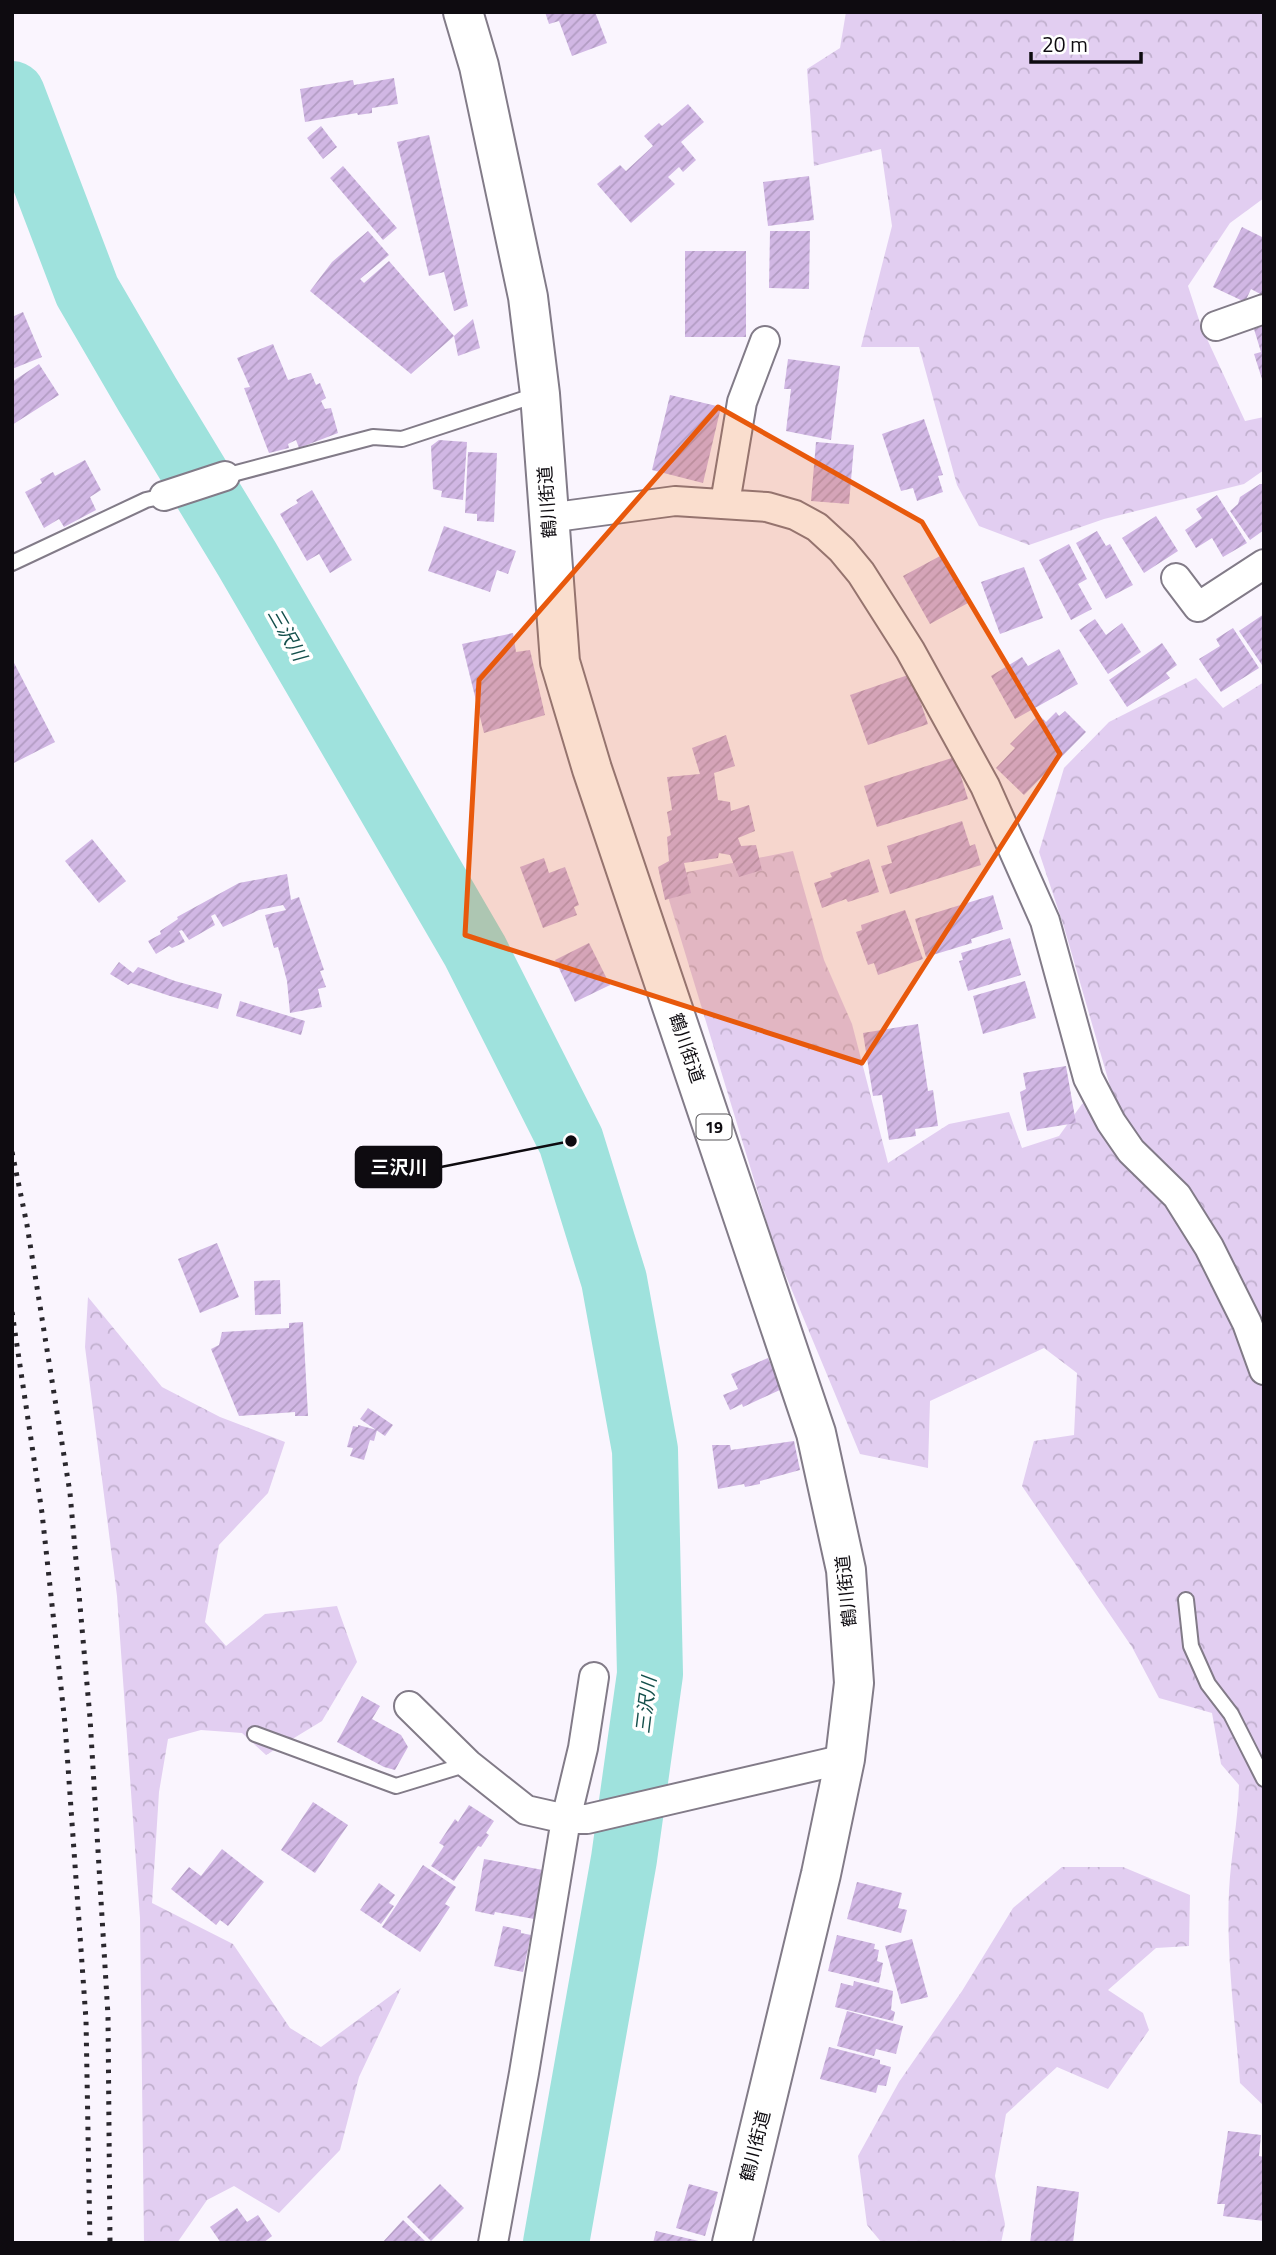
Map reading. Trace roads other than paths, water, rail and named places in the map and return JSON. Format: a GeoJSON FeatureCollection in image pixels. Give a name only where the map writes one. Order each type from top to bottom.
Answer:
{"type":"FeatureCollection","features":[{"type":"Feature","properties":{"kind":"main road","name":"鶴川街道"},"geometry":{"type":"LineString","coordinates":[[463,12],[479,66],[528,297],[540,394],[560,662],[592,769],[816,1433],[846,1570],[854,1683],[845,1759],[821,1874],[732,2243]]}},
{"type":"Feature","properties":{"kind":"street"},"geometry":{"type":"LineString","coordinates":[[1216,326],[1264,309]]}},
{"type":"Feature","properties":{"kind":"street"},"geometry":{"type":"LineString","coordinates":[[724,503],[741,402],[765,341]]}},
{"type":"Feature","properties":{"kind":"street"},"geometry":{"type":"LineString","coordinates":[[164,496],[225,476]]}},
{"type":"Feature","properties":{"kind":"street"},"geometry":{"type":"LineString","coordinates":[[548,518],[675,501],[767,507],[795,515],[817,527],[842,550],[910,650],[985,786],[1045,921],[1088,1078],[1111,1122],[1131,1150],[1177,1196],[1209,1247],[1247,1324],[1264,1370]]}},
{"type":"Feature","properties":{"kind":"street"},"geometry":{"type":"LineString","coordinates":[[1176,578],[1198,607],[1264,564]]}},
{"type":"Feature","properties":{"kind":"street"},"geometry":{"type":"LineString","coordinates":[[493,2243],[576,1819],[594,1677]]}},
{"type":"Feature","properties":{"kind":"street"},"geometry":{"type":"LineString","coordinates":[[409,1706],[468,1764],[526,1810],[576,1819],[673,1800],[845,1759]]}},
{"type":"Feature","properties":{"kind":"lane"},"geometry":{"type":"LineString","coordinates":[[225,476],[373,437],[402,439],[540,394]]}},
{"type":"Feature","properties":{"kind":"lane"},"geometry":{"type":"LineString","coordinates":[[12,563],[146,500],[164,496]]}},
{"type":"Feature","properties":{"kind":"lane"},"geometry":{"type":"LineString","coordinates":[[1186,1600],[1191,1646],[1208,1684],[1231,1714],[1264,1779]]}},
{"type":"Feature","properties":{"kind":"lane"},"geometry":{"type":"LineString","coordinates":[[255,1734],[396,1786],[468,1764]]}},
{"type":"Feature","properties":{"kind":"waterway","name":"三沢川"},"geometry":{"type":"LineString","coordinates":[[12,94],[87,291],[247,559],[475,951],[571,1141],[614,1280],[645,1450],[650,1674],[624,1859],[556,2243]]}},
{"type":"Feature","properties":{"kind":"railway"},"geometry":{"type":"LineString","coordinates":[[12,1152],[27,1225],[70,1493],[90,1718],[108,2016],[110,2243]]}},
{"type":"Feature","properties":{"kind":"railway"},"geometry":{"type":"LineString","coordinates":[[12,1312],[42,1513],[65,1724],[86,2020],[90,2243]]}},
{"type":"Feature","properties":{"kind":"place","name":"三沢川"},"geometry":{"type":"Point","coordinates":[571,1141]}}]}
